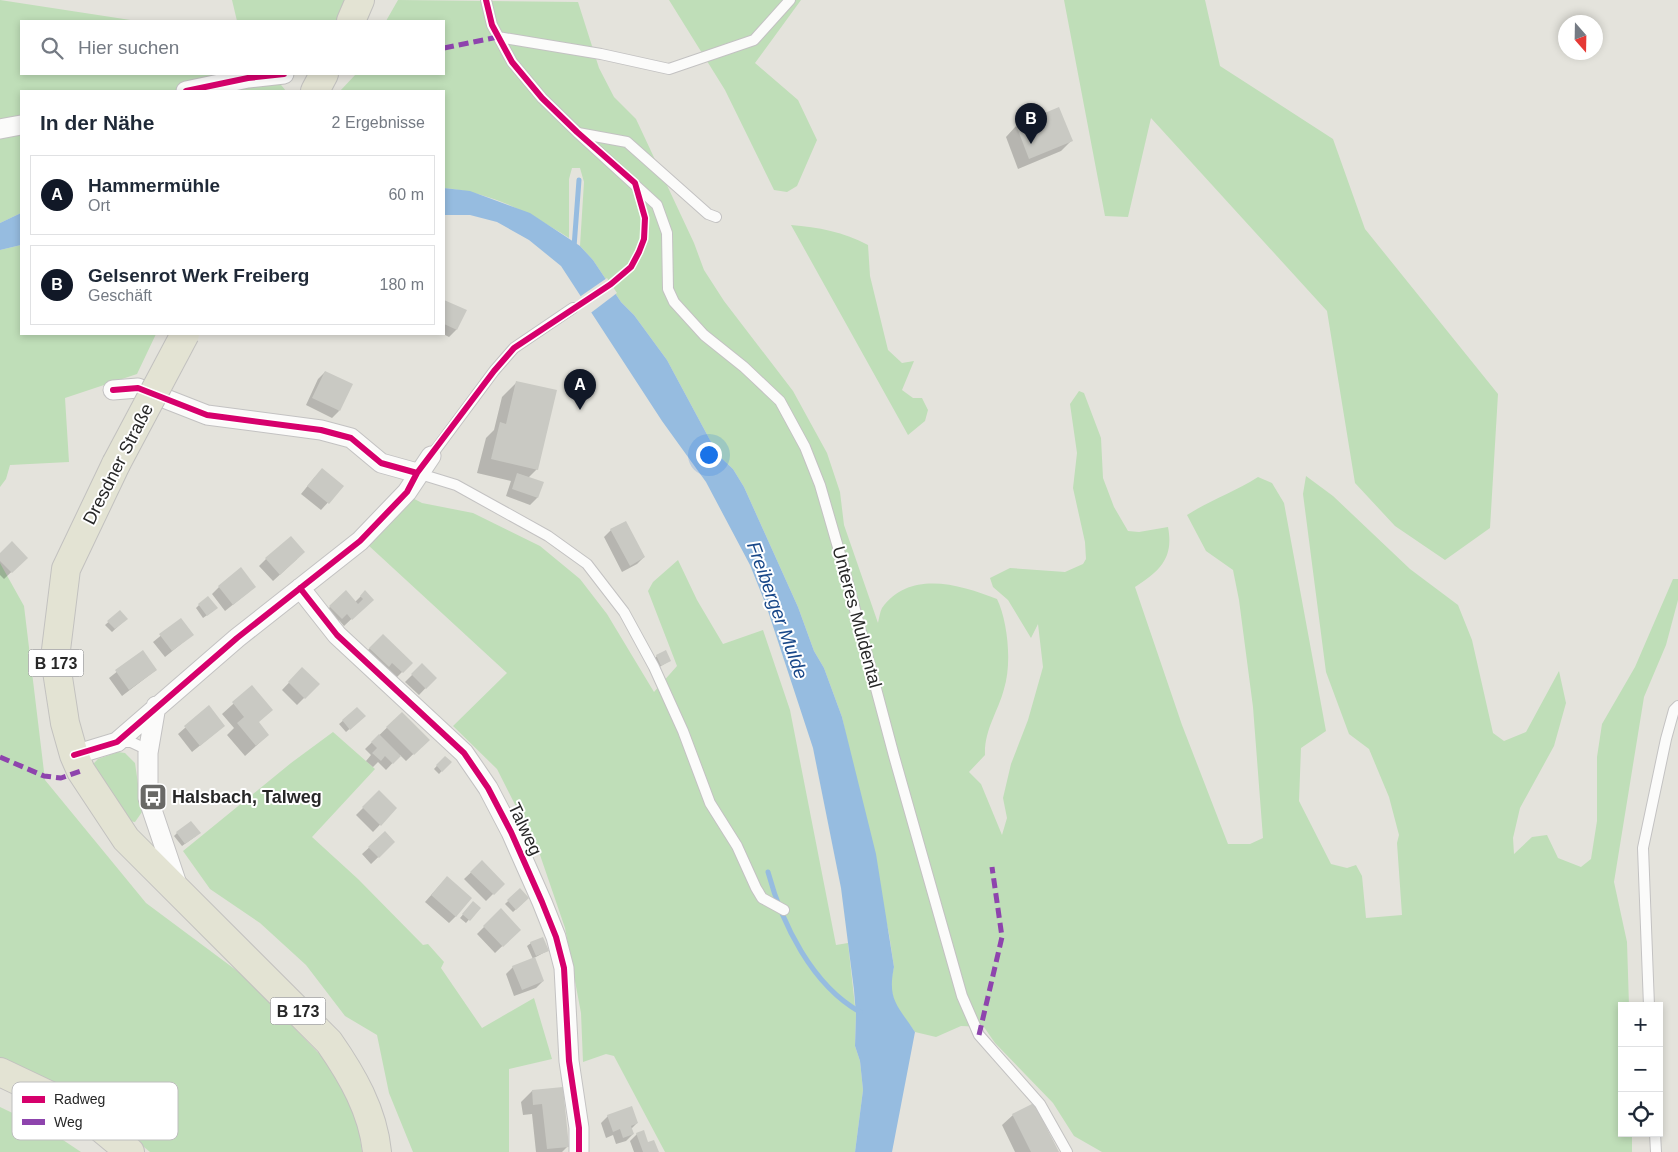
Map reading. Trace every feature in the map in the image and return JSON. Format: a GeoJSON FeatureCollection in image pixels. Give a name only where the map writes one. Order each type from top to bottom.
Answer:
{"type":"FeatureCollection","features":[{"type":"Feature","properties":{"kind":"main road"},"geometry":{"type":"LineString","coordinates":[[351,20],[360,0]]}},
{"type":"Feature","properties":{"kind":"main road"},"geometry":{"type":"LineString","coordinates":[[316,90],[323,75]]}},
{"type":"Feature","properties":{"kind":"main road","name":"Dresdner Straße"},"geometry":{"type":"LineString","coordinates":[[66,569],[116,464],[184,335]]}},
{"type":"Feature","properties":{"kind":"main road","name":"B 173"},"geometry":{"type":"LineString","coordinates":[[66,569],[55,658],[65,723],[74,755],[81,771],[126,839],[329,1042],[350,1072],[375,1129],[377,1152]]}},
{"type":"Feature","properties":{"kind":"main road"},"geometry":{"type":"LineString","coordinates":[[0,1072],[21,1082]]}},
{"type":"Feature","properties":{"kind":"main road"},"geometry":{"type":"LineString","coordinates":[[115,1140],[130,1152]]}},
{"type":"Feature","properties":{"kind":"street"},"geometry":{"type":"LineString","coordinates":[[192,90],[278,75]]}},
{"type":"Feature","properties":{"kind":"street"},"geometry":{"type":"LineString","coordinates":[[114,390],[138,388],[207,415],[321,430],[351,438],[381,462],[417,473]]}},
{"type":"Feature","properties":{"kind":"street"},"geometry":{"type":"LineString","coordinates":[[74,755],[117,742],[156,706],[237,638],[360,540],[388,514],[407,492],[417,473],[431,456]]}},
{"type":"Feature","properties":{"kind":"street","name":"Talweg"},"geometry":{"type":"LineString","coordinates":[[300,588],[337,635],[464,753],[488,788],[506,823],[542,902],[556,938],[564,968],[569,1061],[579,1128],[578,1152]]}},
{"type":"Feature","properties":{"kind":"street"},"geometry":{"type":"LineString","coordinates":[[156,706],[148,753],[148,798],[180,894]]}},
{"type":"Feature","properties":{"kind":"lane","name":"Unteres Muldental"},"geometry":{"type":"LineString","coordinates":[[486,0],[492,25],[498,37],[518,69],[542,98],[657,205],[667,233],[668,289],[674,302],[704,335],[744,366],[780,401],[805,447],[820,485],[842,561],[894,756],[962,996],[979,1035],[1040,1104],[1068,1152]]}},
{"type":"Feature","properties":{"kind":"lane"},"geometry":{"type":"LineString","coordinates":[[498,37],[601,54],[669,69],[754,40],[790,0]]}},
{"type":"Feature","properties":{"kind":"lane"},"geometry":{"type":"LineString","coordinates":[[577,132],[627,142],[708,214],[716,217]]}},
{"type":"Feature","properties":{"kind":"lane"},"geometry":{"type":"LineString","coordinates":[[431,456],[494,371],[514,348],[573,308]]}},
{"type":"Feature","properties":{"kind":"lane"},"geometry":{"type":"LineString","coordinates":[[417,473],[456,484],[548,536],[587,564],[624,612],[654,667],[683,732],[710,803],[737,846],[756,888],[762,898],[784,910]]}},
{"type":"Feature","properties":{"kind":"lane"},"geometry":{"type":"LineString","coordinates":[[1649,1002],[1643,848],[1666,739],[1674,710],[1678,706]]}},
{"type":"Feature","properties":{"kind":"lane"},"geometry":{"type":"LineString","coordinates":[[117,742],[140,744],[148,753]]}},
{"type":"Feature","properties":{"kind":"lane"},"geometry":{"type":"LineString","coordinates":[[1655,1137],[1656,1152]]}},
{"type":"Feature","properties":{"kind":"green space"},"geometry":{"type":"Polygon","coordinates":[[[0,0],[130,20],[20,20],[20,75],[255,75],[277,80],[285,90],[20,90],[20,213],[0,223],[0,0]]]}},
{"type":"Feature","properties":{"kind":"green space"},"geometry":{"type":"Polygon","coordinates":[[[232,0],[346,0],[336,20],[237,20],[232,0]]]}},
{"type":"Feature","properties":{"kind":"green space"},"geometry":{"type":"Polygon","coordinates":[[[398,0],[578,2],[599,68],[614,97],[636,119],[694,243],[704,270],[724,301],[793,391],[827,453],[840,492],[844,525],[878,623],[882,608],[894,596],[907,588],[921,584],[952,585],[997,599],[1004,619],[1008,643],[1008,668],[1001,697],[989,729],[985,755],[969,772],[981,784],[1002,835],[1007,818],[1003,798],[1011,764],[1028,720],[1043,667],[1038,624],[1031,638],[1008,600],[993,587],[990,578],[1010,568],[1065,572],[1083,564],[1086,559],[1085,542],[1073,488],[1077,453],[1070,404],[1079,391],[1084,393],[1101,438],[1103,478],[1114,507],[1128,531],[1139,532],[1168,527],[1169,547],[1163,563],[1152,575],[1135,587],[1182,725],[1228,844],[1250,844],[1263,838],[1253,707],[1239,600],[1233,570],[1206,551],[1187,515],[1258,477],[1272,483],[1284,503],[1326,731],[1301,748],[1299,801],[1331,864],[1347,868],[1356,865],[1362,876],[1366,918],[1402,915],[1397,843],[1399,835],[1389,797],[1369,749],[1349,734],[1326,672],[1303,494],[1306,476],[1333,496],[1410,569],[1458,605],[1472,640],[1493,733],[1504,741],[1526,732],[1559,671],[1566,703],[1554,746],[1520,808],[1513,838],[1514,854],[1532,837],[1547,835],[1558,858],[1581,867],[1591,859],[1597,821],[1597,757],[1602,724],[1635,667],[1673,579],[1678,579],[1678,600],[1666,645],[1644,697],[1614,882],[1627,942],[1629,1002],[1618,1002],[1618,1137],[1632,1137],[1632,1152],[1102,1152],[1074,1136],[1053,1103],[995,1043],[984,1027],[961,1026],[936,1037],[915,1032],[895,1005],[890,984],[894,967],[889,934],[842,717],[824,668],[814,651],[798,607],[744,487],[733,469],[718,455],[667,360],[634,315],[621,302],[593,260],[580,246],[584,182],[580,168],[572,168],[569,179],[569,238],[509,205],[478,194],[445,188],[445,90],[341,90],[355,75],[445,75],[445,20],[387,20],[398,0]]]}},
{"type":"Feature","properties":{"kind":"green space"},"geometry":{"type":"Polygon","coordinates":[[[669,0],[801,0],[755,63],[798,100],[817,140],[797,186],[787,192],[774,190],[725,90],[669,0]]]}},
{"type":"Feature","properties":{"kind":"green space"},"geometry":{"type":"Polygon","coordinates":[[[1064,0],[1205,0],[1220,66],[1333,139],[1365,229],[1498,394],[1490,528],[1445,560],[1395,526],[1355,483],[1327,311],[1151,118],[1128,217],[1105,216],[1064,0]]]}},
{"type":"Feature","properties":{"kind":"green space"},"geometry":{"type":"Polygon","coordinates":[[[791,225],[831,231],[868,245],[870,276],[888,350],[902,363],[914,361],[902,390],[913,398],[922,398],[928,410],[925,421],[908,435],[791,225]]]}},
{"type":"Feature","properties":{"kind":"green space"},"geometry":{"type":"Polygon","coordinates":[[[20,245],[20,335],[156,335],[137,374],[65,398],[69,462],[10,465],[6,479],[0,487],[0,250],[20,245]]]}},
{"type":"Feature","properties":{"kind":"green space"},"geometry":{"type":"Polygon","coordinates":[[[401,492],[422,503],[473,513],[540,546],[580,579],[607,614],[654,692],[677,666],[648,591],[653,582],[678,560],[697,600],[723,644],[763,630],[790,710],[836,945],[848,943],[856,1015],[855,1046],[860,1061],[863,1090],[855,1152],[665,1152],[614,1056],[606,1054],[583,1062],[581,1013],[565,928],[539,852],[497,769],[453,726],[507,673],[355,533],[401,492]]]}},
{"type":"Feature","properties":{"kind":"green space"},"geometry":{"type":"Polygon","coordinates":[[[0,563],[24,606],[45,780],[146,903],[244,976],[331,1066],[357,1116],[362,1152],[150,1152],[135,1140],[178,1140],[178,1082],[44,1082],[0,1060],[0,563]]]}},
{"type":"Feature","properties":{"kind":"green space"},"geometry":{"type":"Polygon","coordinates":[[[333,732],[375,769],[312,837],[358,879],[423,945],[428,944],[444,962],[441,968],[482,1028],[534,998],[552,1059],[509,1069],[509,1152],[413,1152],[389,1093],[377,1035],[345,1016],[306,965],[260,923],[210,889],[183,851],[291,763],[333,732]]]}},
{"type":"Feature","properties":{"kind":"green space"},"geometry":{"type":"Polygon","coordinates":[[[118,752],[125,753],[135,763],[142,812],[135,822],[129,821],[93,768],[93,764],[98,759],[118,752]]]}},
{"type":"Feature","properties":{"kind":"green space"},"geometry":{"type":"Polygon","coordinates":[[[0,1107],[12,1113],[12,1140],[63,1140],[81,1152],[0,1152],[0,1107]]]}},
{"type":"Feature","properties":{"kind":"water","name":"Freiberger Mulde"},"geometry":{"type":"Polygon","coordinates":[[[445,188],[470,191],[530,213],[580,246],[593,260],[621,302],[634,315],[667,360],[718,455],[733,469],[744,487],[798,607],[814,651],[824,668],[842,717],[876,854],[894,967],[892,978],[893,995],[899,1009],[915,1032],[892,1152],[855,1152],[863,1090],[860,1061],[855,1046],[856,1015],[854,990],[841,888],[813,748],[766,605],[750,565],[706,482],[662,421],[561,266],[529,240],[497,222],[470,215],[445,215],[445,188]]]}},
{"type":"Feature","properties":{"kind":"water"},"geometry":{"type":"Polygon","coordinates":[[[20,213],[20,245],[0,250],[0,223],[20,213]]]}},
{"type":"Feature","properties":{"kind":"pier"},"geometry":{"type":"Polygon","coordinates":[[[607,278],[617,293],[588,315],[578,298],[607,278]]]}},
{"type":"Feature","properties":{"kind":"building"},"geometry":{"type":"Polygon","coordinates":[[[1059,107],[1073,141],[1029,159],[1016,125],[1059,107]]]}},
{"type":"Feature","properties":{"kind":"building"},"geometry":{"type":"Polygon","coordinates":[[[445,300],[467,310],[457,330],[445,324],[445,300]]]}},
{"type":"Feature","properties":{"kind":"building"},"geometry":{"type":"Polygon","coordinates":[[[325,371],[353,384],[340,411],[312,398],[325,371]]]}},
{"type":"Feature","properties":{"kind":"building"},"geometry":{"type":"Polygon","coordinates":[[[516,381],[557,390],[538,470],[491,459],[500,422],[506,424],[516,381]]]}},
{"type":"Feature","properties":{"kind":"building"},"geometry":{"type":"Polygon","coordinates":[[[322,468],[344,486],[329,504],[307,486],[322,468]]]}},
{"type":"Feature","properties":{"kind":"building"},"geometry":{"type":"Polygon","coordinates":[[[517,473],[544,482],[538,498],[512,489],[517,473]]]}},
{"type":"Feature","properties":{"kind":"building"},"geometry":{"type":"Polygon","coordinates":[[[626,521],[645,557],[630,566],[610,529],[626,521]]]}},
{"type":"Feature","properties":{"kind":"building"},"geometry":{"type":"Polygon","coordinates":[[[291,536],[305,552],[280,575],[265,558],[291,536]]]}},
{"type":"Feature","properties":{"kind":"building"},"geometry":{"type":"Polygon","coordinates":[[[12,541],[28,558],[12,573],[0,561],[0,553],[12,541]]]}},
{"type":"Feature","properties":{"kind":"building"},"geometry":{"type":"Polygon","coordinates":[[[241,567],[256,587],[233,605],[218,586],[241,567]]]}},
{"type":"Feature","properties":{"kind":"building"},"geometry":{"type":"Polygon","coordinates":[[[346,590],[358,604],[363,599],[360,596],[365,590],[374,600],[352,620],[347,614],[342,619],[329,606],[346,590]]]}},
{"type":"Feature","properties":{"kind":"building"},"geometry":{"type":"Polygon","coordinates":[[[208,596],[218,608],[207,616],[198,604],[208,596]]]}},
{"type":"Feature","properties":{"kind":"building"},"geometry":{"type":"Polygon","coordinates":[[[120,610],[128,619],[115,629],[107,621],[120,610]]]}},
{"type":"Feature","properties":{"kind":"building"},"geometry":{"type":"Polygon","coordinates":[[[181,618],[194,635],[172,651],[159,634],[181,618]]]}},
{"type":"Feature","properties":{"kind":"building"},"geometry":{"type":"Polygon","coordinates":[[[383,634],[413,663],[403,673],[392,663],[389,667],[369,648],[383,634]]]}},
{"type":"Feature","properties":{"kind":"building"},"geometry":{"type":"Polygon","coordinates":[[[143,650],[157,670],[129,690],[115,670],[143,650]]]}},
{"type":"Feature","properties":{"kind":"building"},"geometry":{"type":"Polygon","coordinates":[[[666,650],[671,661],[661,666],[656,655],[666,650]]]}},
{"type":"Feature","properties":{"kind":"building"},"geometry":{"type":"Polygon","coordinates":[[[422,663],[437,678],[426,689],[411,674],[422,663]]]}},
{"type":"Feature","properties":{"kind":"building"},"geometry":{"type":"Polygon","coordinates":[[[302,667],[320,684],[305,699],[288,682],[302,667]]]}},
{"type":"Feature","properties":{"kind":"building"},"geometry":{"type":"Polygon","coordinates":[[[252,685],[273,710],[259,722],[269,735],[256,746],[237,723],[244,717],[232,702],[252,685]]]}},
{"type":"Feature","properties":{"kind":"building"},"geometry":{"type":"Polygon","coordinates":[[[209,705],[225,726],[200,746],[184,726],[209,705]]]}},
{"type":"Feature","properties":{"kind":"building"},"geometry":{"type":"Polygon","coordinates":[[[357,707],[366,716],[350,730],[342,720],[357,707]]]}},
{"type":"Feature","properties":{"kind":"building"},"geometry":{"type":"Polygon","coordinates":[[[402,712],[430,740],[414,755],[386,727],[402,712]]]}},
{"type":"Feature","properties":{"kind":"building"},"geometry":{"type":"Polygon","coordinates":[[[379,734],[401,756],[393,764],[385,756],[381,761],[372,753],[377,748],[371,742],[379,734]]]}},
{"type":"Feature","properties":{"kind":"building"},"geometry":{"type":"Polygon","coordinates":[[[445,756],[452,762],[442,772],[436,765],[445,756]]]}},
{"type":"Feature","properties":{"kind":"building"},"geometry":{"type":"Polygon","coordinates":[[[379,790],[397,808],[381,826],[362,807],[379,790]]]}},
{"type":"Feature","properties":{"kind":"building"},"geometry":{"type":"Polygon","coordinates":[[[191,821],[201,833],[185,844],[176,832],[191,821]]]}},
{"type":"Feature","properties":{"kind":"building"},"geometry":{"type":"Polygon","coordinates":[[[385,831],[395,842],[379,858],[368,847],[385,831]]]}},
{"type":"Feature","properties":{"kind":"building"},"geometry":{"type":"Polygon","coordinates":[[[482,860],[505,884],[494,895],[470,872],[482,860]]]}},
{"type":"Feature","properties":{"kind":"building"},"geometry":{"type":"Polygon","coordinates":[[[447,876],[472,898],[456,917],[431,895],[447,876]]]}},
{"type":"Feature","properties":{"kind":"building"},"geometry":{"type":"Polygon","coordinates":[[[520,888],[529,898],[516,910],[507,900],[520,888]]]}},
{"type":"Feature","properties":{"kind":"building"},"geometry":{"type":"Polygon","coordinates":[[[473,901],[481,908],[470,921],[462,914],[473,901]]]}},
{"type":"Feature","properties":{"kind":"building"},"geometry":{"type":"Polygon","coordinates":[[[501,908],[521,930],[503,947],[483,926],[501,908]]]}},
{"type":"Feature","properties":{"kind":"building"},"geometry":{"type":"Polygon","coordinates":[[[543,937],[549,951],[536,956],[530,942],[543,937]]]}},
{"type":"Feature","properties":{"kind":"building"},"geometry":{"type":"Polygon","coordinates":[[[535,957],[544,981],[522,990],[512,966],[535,957]]]}},
{"type":"Feature","properties":{"kind":"building"},"geometry":{"type":"Polygon","coordinates":[[[563,1087],[569,1147],[547,1149],[542,1104],[533,1105],[532,1090],[563,1087]]]}},
{"type":"Feature","properties":{"kind":"building"},"geometry":{"type":"Polygon","coordinates":[[[1034,1103],[1059,1152],[1031,1152],[1012,1114],[1034,1103]]]}},
{"type":"Feature","properties":{"kind":"building"},"geometry":{"type":"Polygon","coordinates":[[[632,1106],[638,1123],[631,1126],[634,1134],[623,1138],[620,1129],[613,1132],[607,1115],[632,1106]]]}},
{"type":"Feature","properties":{"kind":"building"},"geometry":{"type":"Polygon","coordinates":[[[644,1130],[648,1142],[654,1140],[659,1152],[643,1152],[636,1133],[644,1130]]]}},
{"type":"Feature","properties":{"kind":"waterway"},"geometry":{"type":"LineString","coordinates":[[574,247],[579,180]]}},
{"type":"Feature","properties":{"kind":"waterway"},"geometry":{"type":"LineString","coordinates":[[768,872],[774,892],[791,932],[813,970],[827,986],[860,1012]]}},
{"type":"Feature","properties":{"kind":"marked path"},"geometry":{"type":"LineString","coordinates":[[445,48],[498,37]]}},
{"type":"Feature","properties":{"kind":"marked path"},"geometry":{"type":"LineString","coordinates":[[0,757],[44,776],[61,778],[81,771]]}},
{"type":"Feature","properties":{"kind":"marked path"},"geometry":{"type":"LineString","coordinates":[[979,1035],[1002,937],[992,867]]}},
{"type":"Feature","properties":{"kind":"cycle path"},"geometry":{"type":"LineString","coordinates":[[74,755],[117,742],[237,638],[360,541],[407,492],[417,473],[494,371],[514,348],[611,284],[631,267],[644,239],[645,218],[635,183],[542,98],[512,62],[492,25],[486,0]]}},
{"type":"Feature","properties":{"kind":"cycle path"},"geometry":{"type":"LineString","coordinates":[[191,90],[248,78],[275,75]]}},
{"type":"Feature","properties":{"kind":"cycle path"},"geometry":{"type":"LineString","coordinates":[[113,390],[138,388],[207,415],[321,430],[351,438],[381,463],[417,473]]}},
{"type":"Feature","properties":{"kind":"cycle path"},"geometry":{"type":"LineString","coordinates":[[300,588],[337,635],[464,753],[488,788],[511,832],[556,937],[564,968],[569,1061],[579,1128],[579,1152]]}},
{"type":"Feature","properties":{"kind":"place","name":"Gelsenrot Werk Freiberg"},"geometry":{"type":"Point","coordinates":[1031,144]}},
{"type":"Feature","properties":{"kind":"place","name":"Hammermühle"},"geometry":{"type":"Point","coordinates":[580,410]}},
{"type":"Feature","properties":{"kind":"place","name":"Halsbach, Talweg"},"geometry":{"type":"Point","coordinates":[153,797]}}]}
